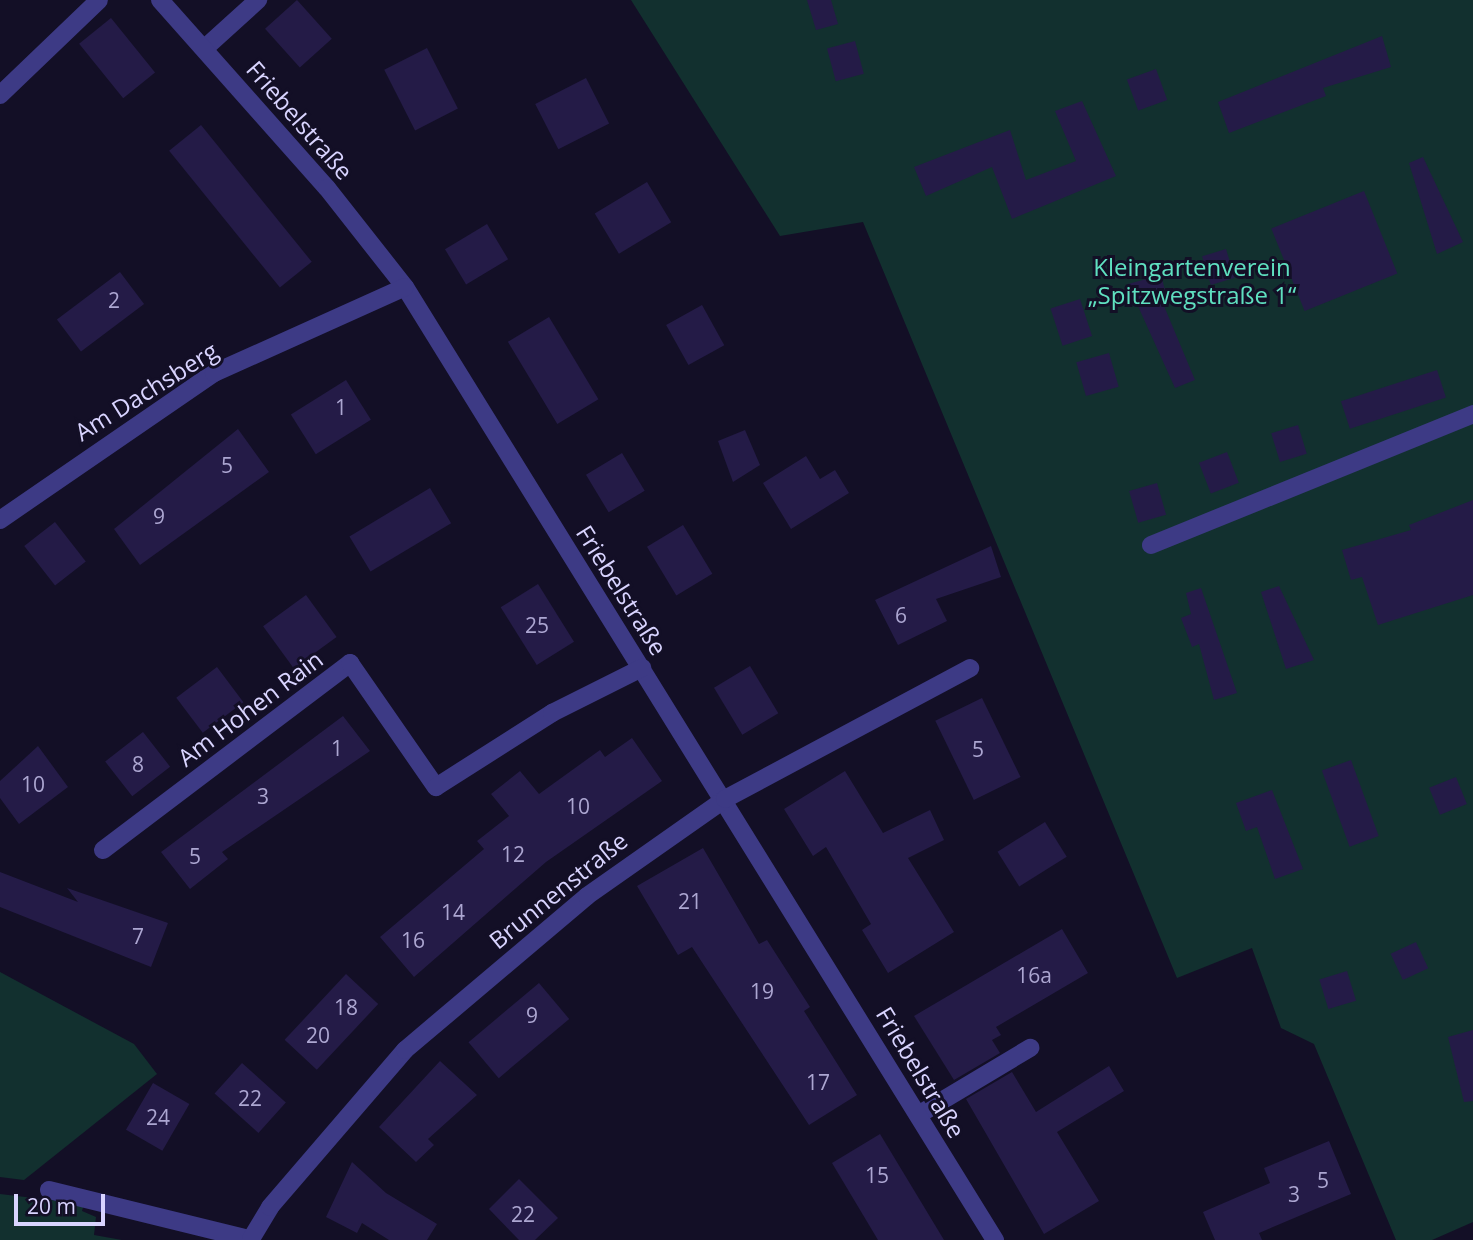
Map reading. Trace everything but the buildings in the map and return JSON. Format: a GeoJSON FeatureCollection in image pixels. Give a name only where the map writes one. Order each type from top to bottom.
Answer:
{"type":"FeatureCollection","features":[{"type":"Feature","properties":{"kind":"street"},"geometry":{"type":"LineString","coordinates":[[0,94],[99,0]]}},
{"type":"Feature","properties":{"kind":"street","name":"Friebelstraße"},"geometry":{"type":"LineString","coordinates":[[160,0],[205,48],[405,287],[725,799],[995,1240]]}},
{"type":"Feature","properties":{"kind":"street"},"geometry":{"type":"LineString","coordinates":[[205,48],[258,0]]}},
{"type":"Feature","properties":{"kind":"street","name":"Am Dachsberg"},"geometry":{"type":"LineString","coordinates":[[0,520],[214,373],[405,287]]}},
{"type":"Feature","properties":{"kind":"street"},"geometry":{"type":"LineString","coordinates":[[1151,545],[1473,414]]}},
{"type":"Feature","properties":{"kind":"street","name":"Am Hohen Rain"},"geometry":{"type":"LineString","coordinates":[[103,850],[350,663],[436,787],[552,713],[642,668]]}},
{"type":"Feature","properties":{"kind":"street","name":"Brunnenstraße"},"geometry":{"type":"LineString","coordinates":[[251,1240],[270,1208],[405,1050],[587,896],[725,799],[970,668]]}},
{"type":"Feature","properties":{"kind":"street"},"geometry":{"type":"LineString","coordinates":[[918,1115],[1030,1048]]}},
{"type":"Feature","properties":{"kind":"street"},"geometry":{"type":"LineString","coordinates":[[49,1190],[251,1240]]}},
{"type":"Feature","properties":{"kind":"green space","name":"Kleingartenverein „Spitzwegstraße 1“"},"geometry":{"type":"Polygon","coordinates":[[[631,0],[1473,0],[1473,1222],[1432,1240],[1396,1240],[1314,1044],[1281,1028],[1252,948],[1177,978],[863,222],[780,236],[631,0]]]}},
{"type":"Feature","properties":{"kind":"green space"},"geometry":{"type":"Polygon","coordinates":[[[0,972],[134,1044],[157,1074],[24,1180],[0,1177],[0,972]]]}},
{"type":"Feature","properties":{"kind":"green space"},"geometry":{"type":"Polygon","coordinates":[[[0,1194],[84,1204],[82,1211],[96,1217],[94,1235],[122,1240],[0,1240],[0,1194]]]}}]}
